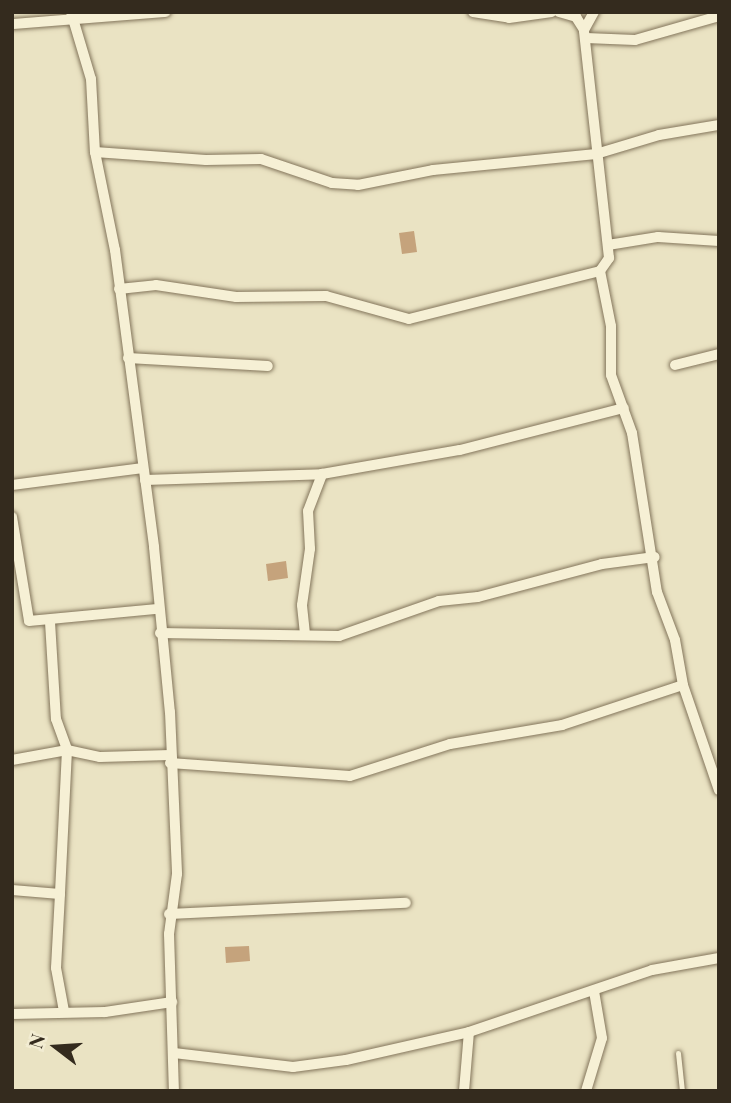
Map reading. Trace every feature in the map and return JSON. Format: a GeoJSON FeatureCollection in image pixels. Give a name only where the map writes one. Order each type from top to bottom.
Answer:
{"type":"FeatureCollection","features":[{"type":"Feature","properties":{"kind":"street"},"geometry":{"type":"LineString","coordinates":[[12,24],[71,15],[166,12]]}},
{"type":"Feature","properties":{"kind":"street"},"geometry":{"type":"LineString","coordinates":[[473,12],[509,18],[552,12]]}},
{"type":"Feature","properties":{"kind":"street"},"geometry":{"type":"LineString","coordinates":[[120,289],[156,285],[236,297],[326,296],[409,319],[600,271],[608,264],[608,245],[585,34],[576,17],[559,12]]}},
{"type":"Feature","properties":{"kind":"street"},"geometry":{"type":"LineString","coordinates":[[585,34],[594,12]]}},
{"type":"Feature","properties":{"kind":"street"},"geometry":{"type":"LineString","coordinates":[[71,15],[88,62],[95,152],[120,289],[145,480],[170,712],[177,890],[169,915],[174,1091]]}},
{"type":"Feature","properties":{"kind":"street"},"geometry":{"type":"LineString","coordinates":[[585,34],[635,40],[719,16]]}},
{"type":"Feature","properties":{"kind":"street"},"geometry":{"type":"LineString","coordinates":[[95,152],[215,160],[261,159],[332,183],[358,186],[433,170],[596,154],[659,135],[719,125]]}},
{"type":"Feature","properties":{"kind":"street"},"geometry":{"type":"LineString","coordinates":[[608,245],[658,237],[719,241]]}},
{"type":"Feature","properties":{"kind":"street"},"geometry":{"type":"LineString","coordinates":[[600,271],[611,326],[611,375],[624,408],[654,557],[657,592],[675,640],[683,685],[718,784]]}},
{"type":"Feature","properties":{"kind":"street"},"geometry":{"type":"LineString","coordinates":[[675,365],[719,354]]}},
{"type":"Feature","properties":{"kind":"street"},"geometry":{"type":"LineString","coordinates":[[128,358],[268,366]]}},
{"type":"Feature","properties":{"kind":"street"},"geometry":{"type":"LineString","coordinates":[[145,480],[322,474],[453,452],[624,408]]}},
{"type":"Feature","properties":{"kind":"street"},"geometry":{"type":"LineString","coordinates":[[12,485],[143,468]]}},
{"type":"Feature","properties":{"kind":"street"},"geometry":{"type":"LineString","coordinates":[[305,634],[302,606],[310,549],[308,511],[322,474]]}},
{"type":"Feature","properties":{"kind":"street"},"geometry":{"type":"LineString","coordinates":[[12,517],[25,616],[29,621],[50,622],[157,609]]}},
{"type":"Feature","properties":{"kind":"street"},"geometry":{"type":"LineString","coordinates":[[160,633],[339,636],[439,601],[478,597],[601,564],[654,557]]}},
{"type":"Feature","properties":{"kind":"street"},"geometry":{"type":"LineString","coordinates":[[50,622],[56,719],[68,750],[56,968],[64,1012]]}},
{"type":"Feature","properties":{"kind":"street"},"geometry":{"type":"LineString","coordinates":[[12,760],[68,750],[100,757],[170,759],[350,776],[450,744],[562,725],[683,685]]}},
{"type":"Feature","properties":{"kind":"street"},"geometry":{"type":"LineString","coordinates":[[12,890],[60,894]]}},
{"type":"Feature","properties":{"kind":"street"},"geometry":{"type":"LineString","coordinates":[[169,915],[406,903]]}},
{"type":"Feature","properties":{"kind":"street"},"geometry":{"type":"LineString","coordinates":[[174,1053],[299,1067],[469,1032],[652,970],[719,958]]}},
{"type":"Feature","properties":{"kind":"street"},"geometry":{"type":"LineString","coordinates":[[586,1091],[602,1038],[594,991]]}},
{"type":"Feature","properties":{"kind":"street"},"geometry":{"type":"LineString","coordinates":[[12,1013],[105,1012],[172,1002]]}},
{"type":"Feature","properties":{"kind":"street"},"geometry":{"type":"LineString","coordinates":[[464,1091],[469,1032]]}},
{"type":"Feature","properties":{"kind":"lane"},"geometry":{"type":"LineString","coordinates":[[678,1053],[682,1091]]}},
{"type":"Feature","properties":{"kind":"building"},"geometry":{"type":"Polygon","coordinates":[[[414,231],[417,252],[402,254],[399,233],[414,231]]]}},
{"type":"Feature","properties":{"kind":"building"},"geometry":{"type":"Polygon","coordinates":[[[286,561],[288,578],[268,581],[266,564],[286,561]]]}},
{"type":"Feature","properties":{"kind":"building"},"geometry":{"type":"Polygon","coordinates":[[[249,946],[250,961],[226,963],[225,947],[249,946]]]}}]}
